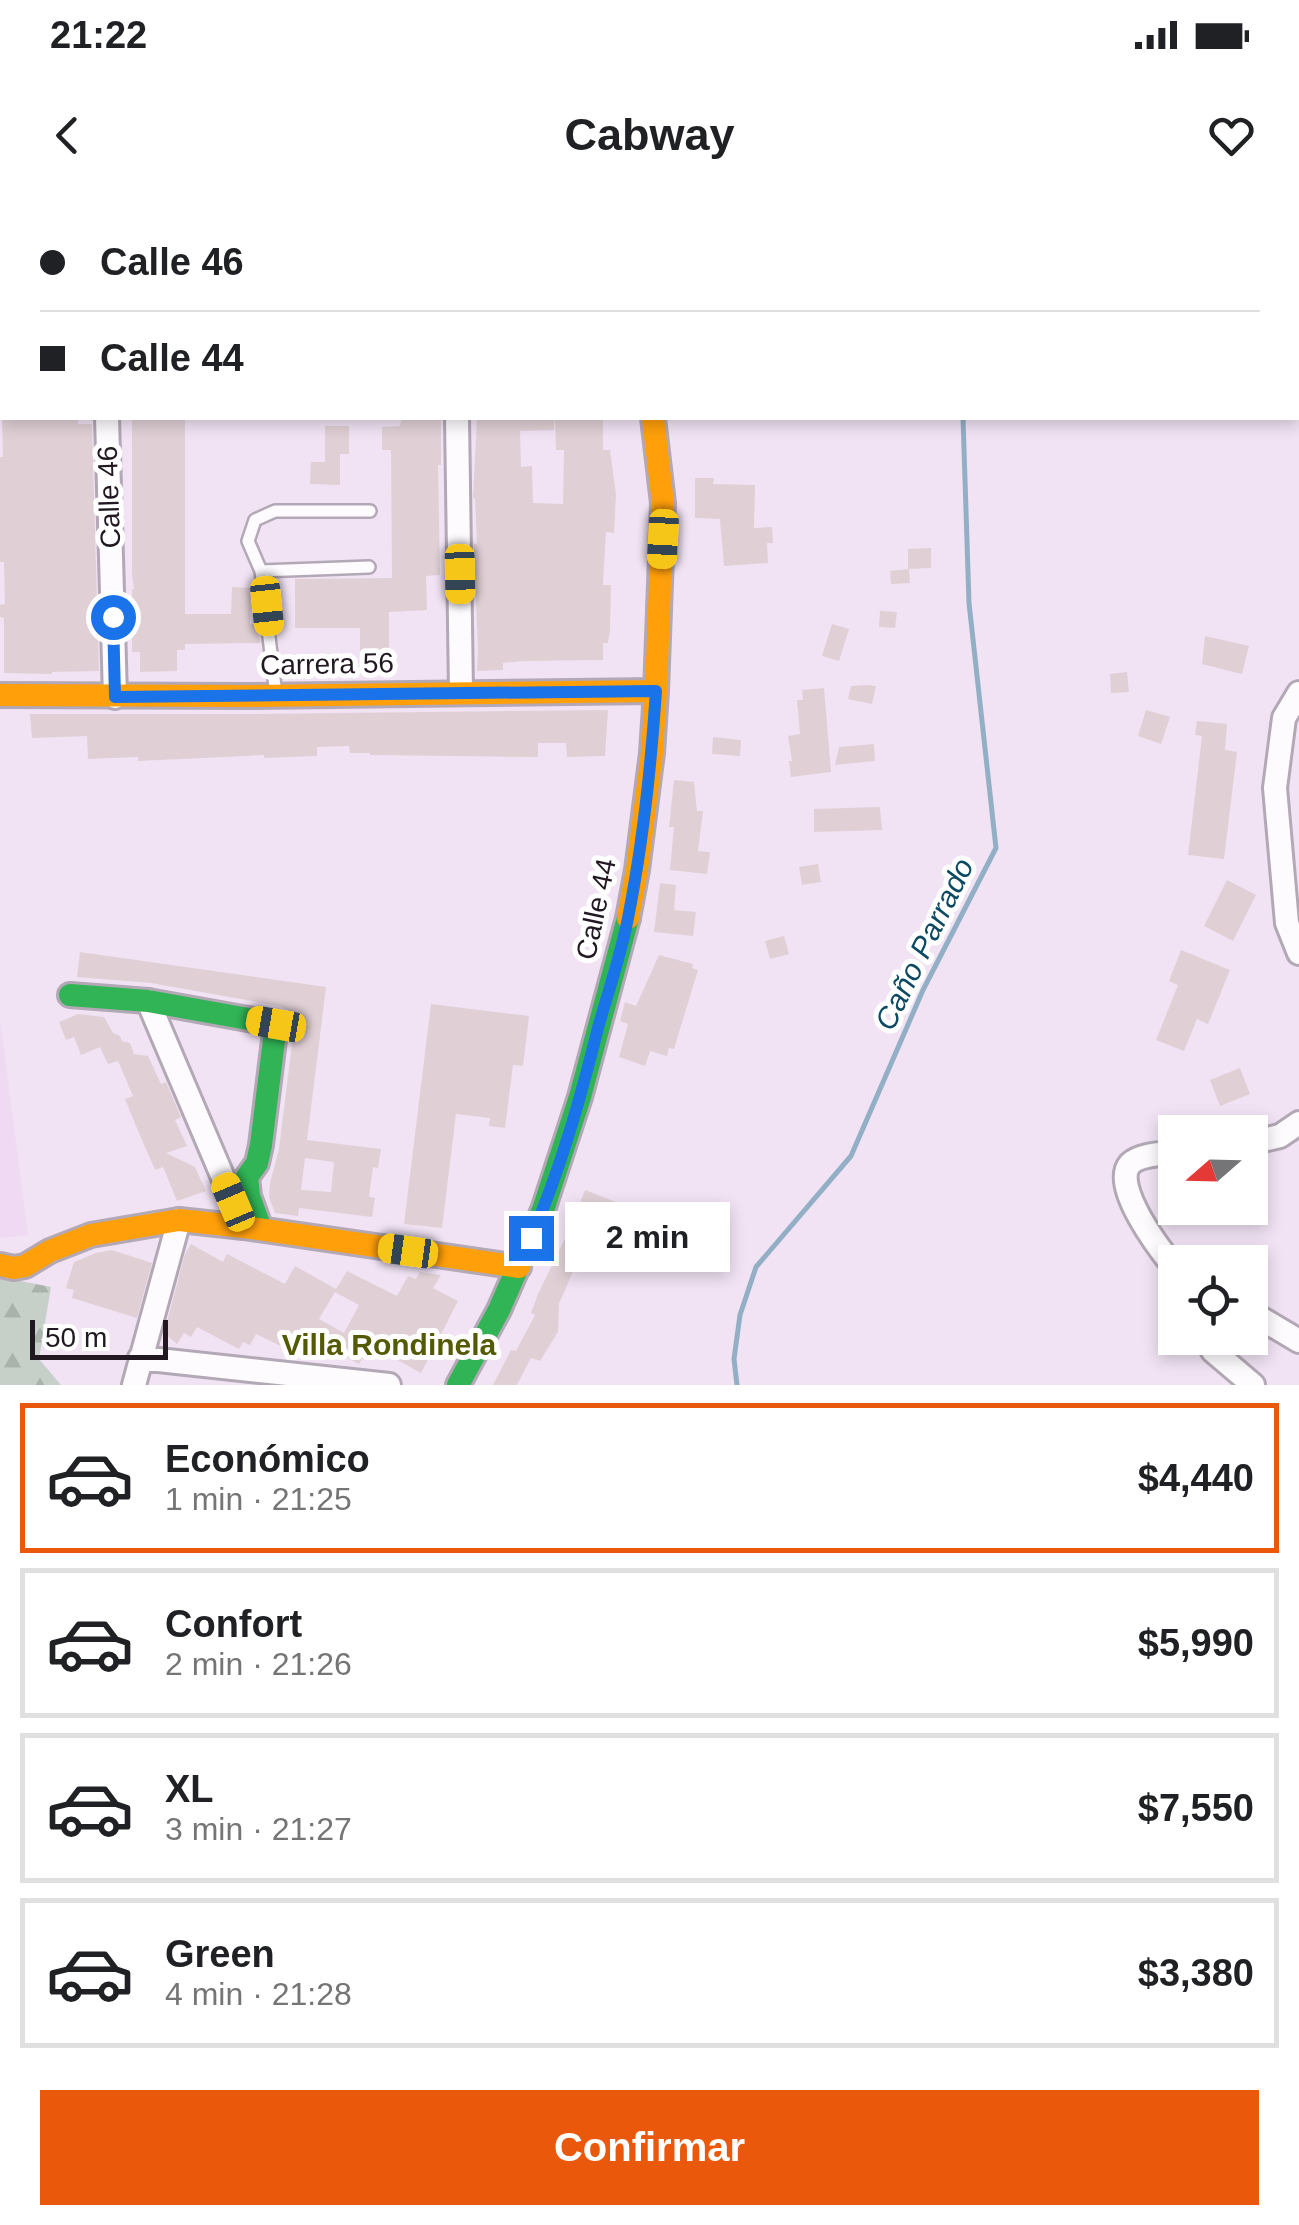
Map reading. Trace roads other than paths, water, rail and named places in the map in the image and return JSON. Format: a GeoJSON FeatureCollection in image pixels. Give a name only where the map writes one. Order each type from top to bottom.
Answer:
{"type":"FeatureCollection","features":[{"type":"Feature","properties":{"kind":"street","name":"Calle 46"},"geometry":{"type":"LineString","coordinates":[[106,420],[115,697]]}},
{"type":"Feature","properties":{"kind":"street"},"geometry":{"type":"LineString","coordinates":[[457,420],[462,692]]}},
{"type":"Feature","properties":{"kind":"street","name":"Calle 44"},"geometry":{"type":"LineString","coordinates":[[458,1385],[519,1267],[543,1210],[628,923],[652,753],[656,691],[663,502],[653,420]]}},
{"type":"Feature","properties":{"kind":"street","name":"Carrera 56"},"geometry":{"type":"LineString","coordinates":[[0,695],[656,691]]}},
{"type":"Feature","properties":{"kind":"street"},"geometry":{"type":"LineString","coordinates":[[1299,693],[1284,718],[1274,788],[1287,923],[1299,954]]}},
{"type":"Feature","properties":{"kind":"street"},"geometry":{"type":"LineString","coordinates":[[70,994],[148,1001],[276,1024],[261,1145],[257,1163],[247,1177],[252,1228]]}},
{"type":"Feature","properties":{"kind":"street"},"geometry":{"type":"LineString","coordinates":[[148,1001],[252,1228]]}},
{"type":"Feature","properties":{"kind":"street"},"geometry":{"type":"LineString","coordinates":[[1268,1138],[1280,1136],[1299,1123]]}},
{"type":"Feature","properties":{"kind":"street"},"geometry":{"type":"LineString","coordinates":[[1158,1154],[1134,1160],[1125,1178],[1128,1195],[1159,1245]]}},
{"type":"Feature","properties":{"kind":"street"},"geometry":{"type":"LineString","coordinates":[[0,1265],[25,1266],[91,1235],[178,1220],[519,1267]]}},
{"type":"Feature","properties":{"kind":"street"},"geometry":{"type":"LineString","coordinates":[[134,1385],[178,1220]]}},
{"type":"Feature","properties":{"kind":"street"},"geometry":{"type":"LineString","coordinates":[[1268,1323],[1299,1341]]}},
{"type":"Feature","properties":{"kind":"street"},"geometry":{"type":"LineString","coordinates":[[1218,1355],[1253,1385]]}},
{"type":"Feature","properties":{"kind":"street"},"geometry":{"type":"LineString","coordinates":[[140,1358],[389,1385]]}},
{"type":"Feature","properties":{"kind":"lane"},"geometry":{"type":"LineString","coordinates":[[276,694],[262,571],[248,542],[255,520],[274,512],[370,511]]}},
{"type":"Feature","properties":{"kind":"lane"},"geometry":{"type":"LineString","coordinates":[[262,571],[369,567]]}},
{"type":"Feature","properties":{"kind":"waterway","name":"Caño Parrado"},"geometry":{"type":"LineString","coordinates":[[737,1385],[734,1359],[740,1315],[756,1267],[851,1156],[923,990],[996,848],[969,603],[963,420]]}},
{"type":"Feature","properties":{"kind":"district","name":"Villa Rondinela"},"geometry":{"type":"Point","coordinates":[389,1344]}}]}
